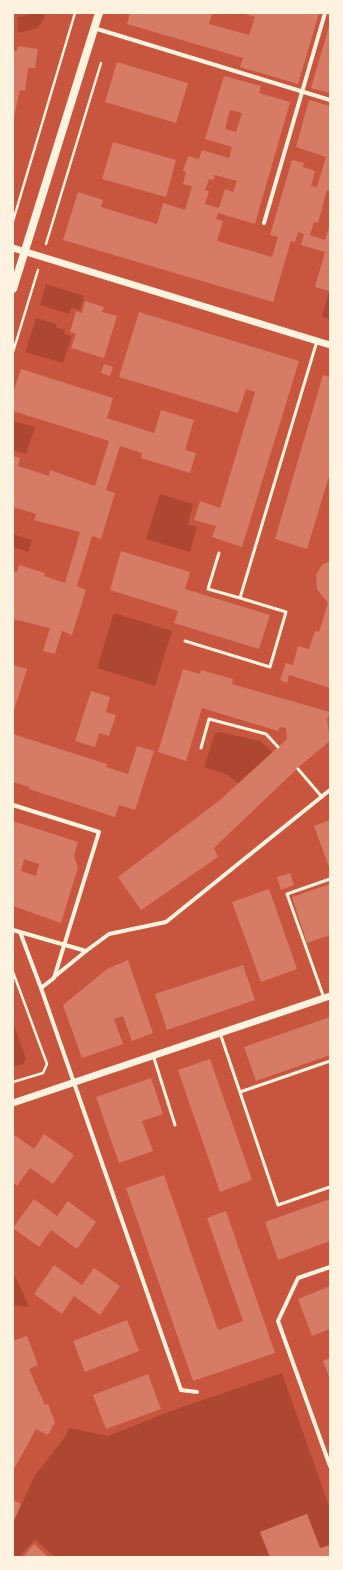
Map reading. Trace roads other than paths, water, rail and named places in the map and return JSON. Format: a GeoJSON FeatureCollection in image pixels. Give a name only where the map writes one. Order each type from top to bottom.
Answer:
{"type":"FeatureCollection","features":[{"type":"Feature","properties":{"kind":"main road"},"geometry":{"type":"LineString","coordinates":[[13,289],[99,13]]}},
{"type":"Feature","properties":{"kind":"street"},"geometry":{"type":"LineString","coordinates":[[264,223],[325,13]]}},
{"type":"Feature","properties":{"kind":"street"},"geometry":{"type":"LineString","coordinates":[[94,28],[330,100]]}},
{"type":"Feature","properties":{"kind":"street"},"geometry":{"type":"LineString","coordinates":[[13,248],[25,250],[330,345]]}},
{"type":"Feature","properties":{"kind":"street"},"geometry":{"type":"LineString","coordinates":[[41,988],[109,934],[166,922],[330,790]]}},
{"type":"Feature","properties":{"kind":"street"},"geometry":{"type":"LineString","coordinates":[[13,805],[99,832],[54,978]]}},
{"type":"Feature","properties":{"kind":"street"},"geometry":{"type":"LineString","coordinates":[[13,930],[86,952]]}},
{"type":"Feature","properties":{"kind":"street"},"geometry":{"type":"LineString","coordinates":[[20,932],[41,988],[181,1390],[197,1392]]}},
{"type":"Feature","properties":{"kind":"street"},"geometry":{"type":"LineString","coordinates":[[13,1103],[327,997]]}},
{"type":"Feature","properties":{"kind":"street"},"geometry":{"type":"LineString","coordinates":[[330,1266],[298,1278],[278,1321],[330,1466]]}},
{"type":"Feature","properties":{"kind":"lane"},"geometry":{"type":"LineString","coordinates":[[240,598],[317,341]]}},
{"type":"Feature","properties":{"kind":"lane"},"geometry":{"type":"LineString","coordinates":[[185,641],[270,667],[286,612],[208,589],[219,553]]}},
{"type":"Feature","properties":{"kind":"lane"},"geometry":{"type":"LineString","coordinates":[[201,748],[209,719],[266,734],[278,747]]}},
{"type":"Feature","properties":{"kind":"lane"},"geometry":{"type":"LineString","coordinates":[[298,769],[322,797]]}},
{"type":"Feature","properties":{"kind":"lane"},"geometry":{"type":"LineString","coordinates":[[327,997],[287,894],[330,879]]}},
{"type":"Feature","properties":{"kind":"lane"},"geometry":{"type":"LineString","coordinates":[[220,1033],[278,1205],[330,1187]]}},
{"type":"Feature","properties":{"kind":"lane"},"geometry":{"type":"LineString","coordinates":[[153,1055],[175,1125]]}},
{"type":"Feature","properties":{"kind":"lane"},"geometry":{"type":"LineString","coordinates":[[240,1092],[330,1061]]}}]}
